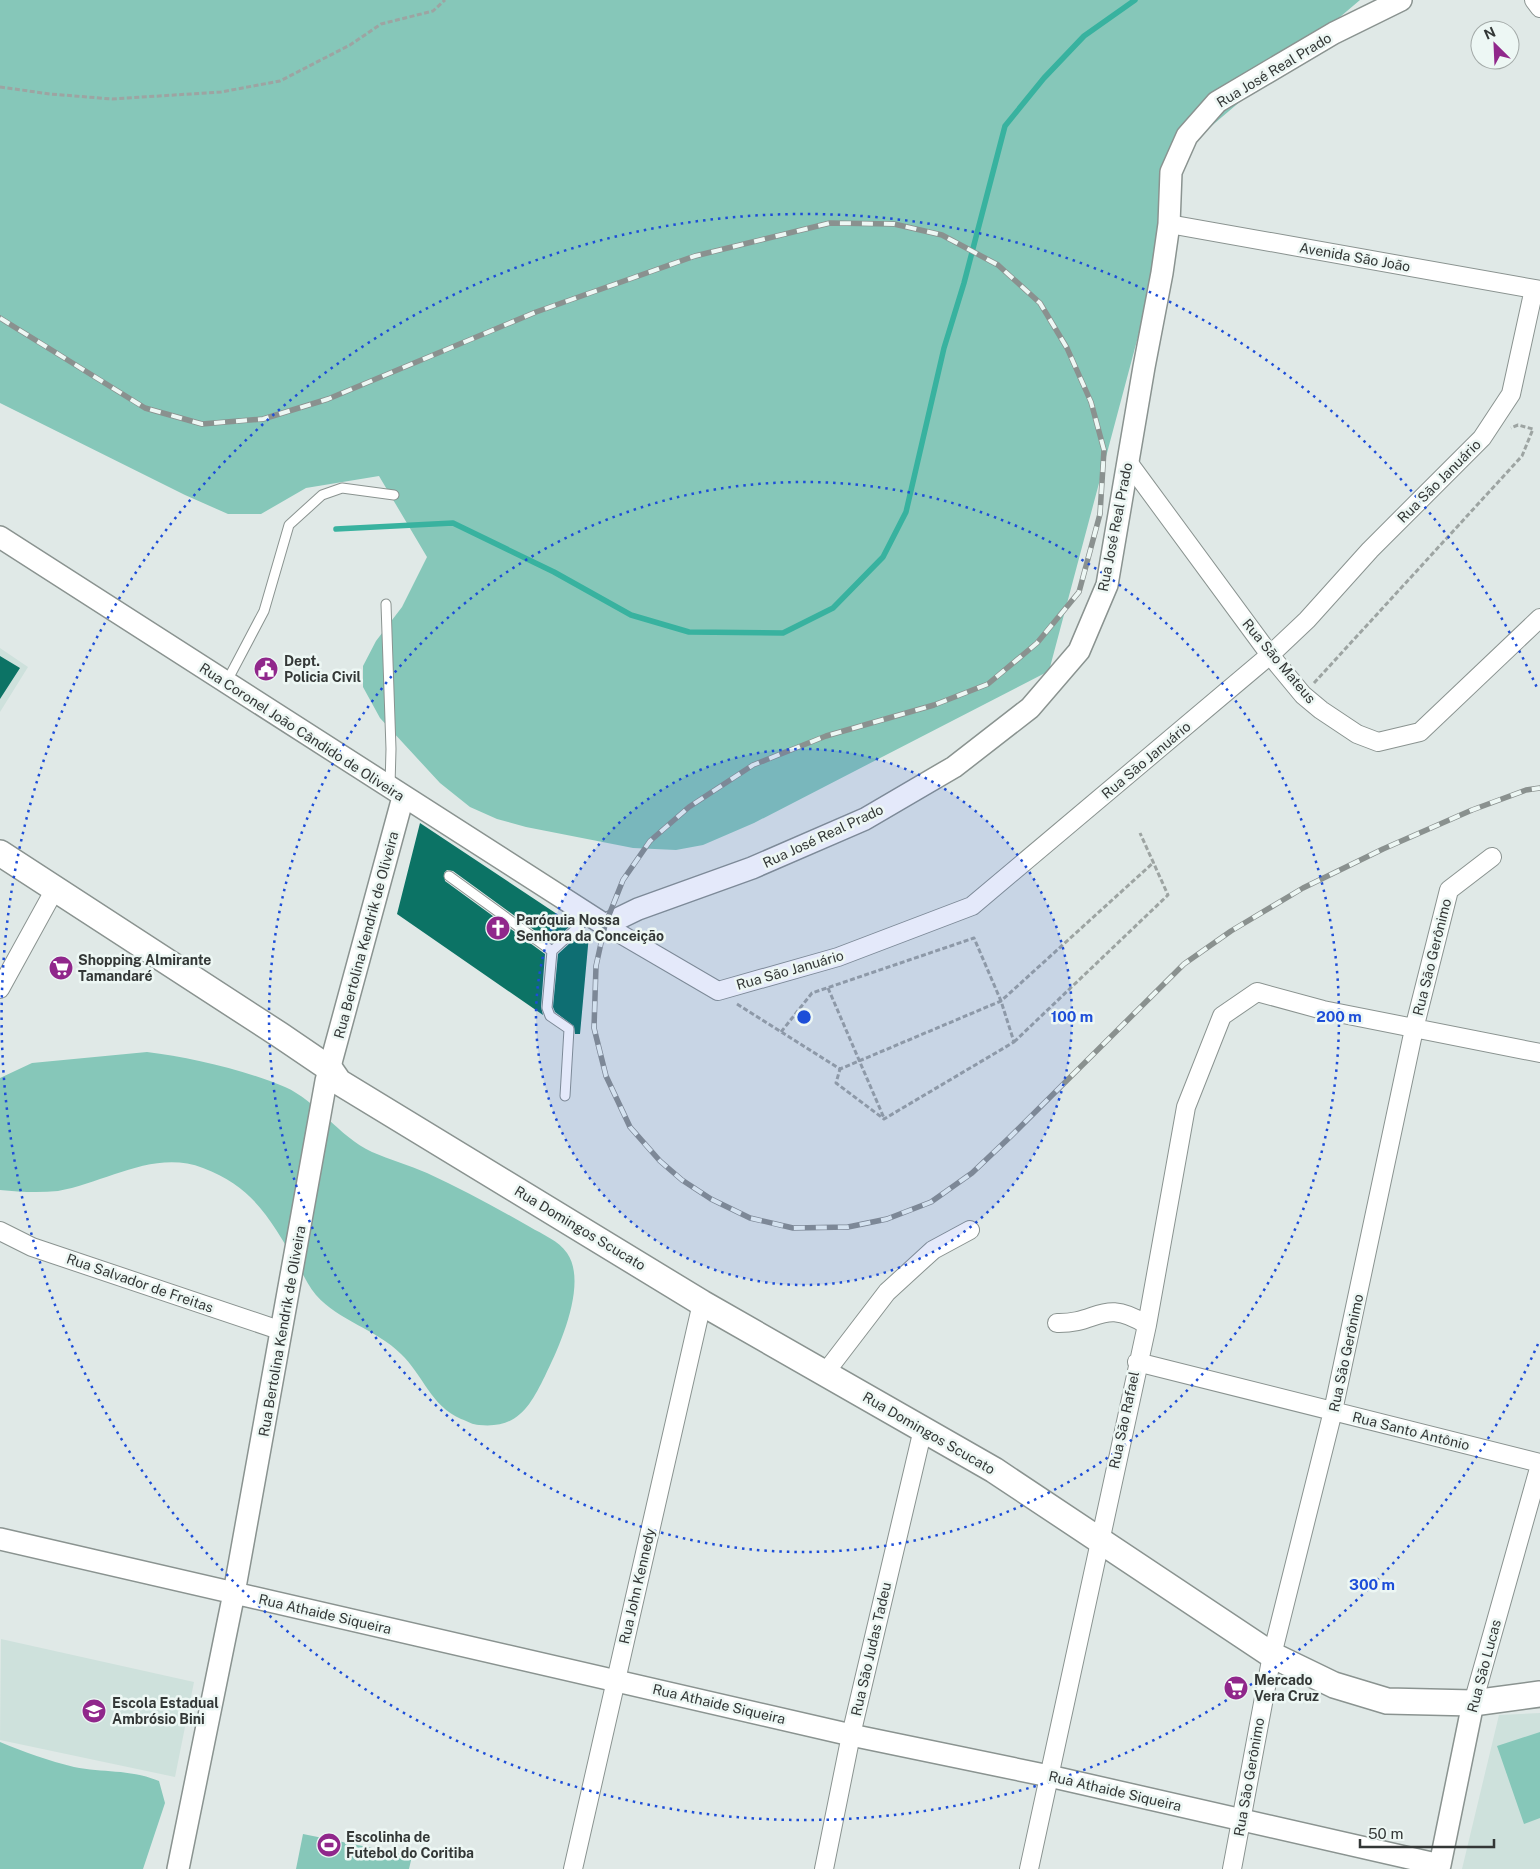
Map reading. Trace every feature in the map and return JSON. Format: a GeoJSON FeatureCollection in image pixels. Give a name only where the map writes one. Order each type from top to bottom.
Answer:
{"type":"FeatureCollection","features":[{"type":"Feature","properties":{"kind":"main road","name":"Rua Domingos Scucato"},"geometry":{"type":"LineString","coordinates":[[0,853],[51,896],[332,1077],[702,1303],[994,1470],[1272,1655],[1334,1685],[1387,1701],[1473,1703],[1540,1694]]}},
{"type":"Feature","properties":{"kind":"main road","name":"Rua Domingos Scucato"},"geometry":{"type":"LineString","coordinates":[[0,874],[51,896]]}},
{"type":"Feature","properties":{"kind":"street","name":"Rua José Real Prado"},"geometry":{"type":"LineString","coordinates":[[598,920],[638,909],[752,868],[865,819],[954,766],[1030,708],[1079,651],[1107,585],[1169,224],[1171,172],[1187,136],[1218,102],[1334,33],[1401,0]]}},
{"type":"Feature","properties":{"kind":"street"},"geometry":{"type":"LineString","coordinates":[[1534,0],[1540,8]]}},
{"type":"Feature","properties":{"kind":"street","name":"Avenida São João"},"geometry":{"type":"LineString","coordinates":[[1169,224],[1537,290]]}},
{"type":"Feature","properties":{"kind":"street","name":"Rua São Januário"},"geometry":{"type":"LineString","coordinates":[[598,920],[718,991],[838,957],[972,906],[1270,655],[1307,620],[1370,550],[1482,438],[1512,394],[1537,290]]}},
{"type":"Feature","properties":{"kind":"street","name":"Rua São Mateus"},"geometry":{"type":"LineString","coordinates":[[1128,462],[1270,655],[1303,695],[1321,710],[1357,734],[1378,742],[1420,732],[1540,618]]}},
{"type":"Feature","properties":{"kind":"street","name":"Rua Coronel João Cândido de Oliveira"},"geometry":{"type":"LineString","coordinates":[[0,537],[396,793],[598,920]]}},
{"type":"Feature","properties":{"kind":"street","name":"Rua Bertolina Kendrik de Oliveira"},"geometry":{"type":"LineString","coordinates":[[178,1869],[234,1593],[282,1331],[332,1077],[396,793]]}},
{"type":"Feature","properties":{"kind":"street","name":"Rua São Gerônimo"},"geometry":{"type":"LineString","coordinates":[[1232,1869],[1272,1655],[1333,1411],[1414,1029],[1449,890],[1492,857]]}},
{"type":"Feature","properties":{"kind":"street"},"geometry":{"type":"LineString","coordinates":[[0,989],[51,896]]}},
{"type":"Feature","properties":{"kind":"street","name":"Rua São Rafael"},"geometry":{"type":"LineString","coordinates":[[1029,1869],[1098,1540],[1137,1362],[1147,1325],[1186,1107],[1222,1016],[1258,992],[1322,1010],[1414,1029]]}},
{"type":"Feature","properties":{"kind":"street"},"geometry":{"type":"LineString","coordinates":[[1414,1029],[1540,1053]]}},
{"type":"Feature","properties":{"kind":"street"},"geometry":{"type":"LineString","coordinates":[[825,1373],[887,1292],[933,1250],[970,1230]]}},
{"type":"Feature","properties":{"kind":"street","name":"Rua Salvador de Freitas"},"geometry":{"type":"LineString","coordinates":[[0,1231],[32,1247],[282,1331]]}},
{"type":"Feature","properties":{"kind":"street","name":"Rua John Kennedy"},"geometry":{"type":"LineString","coordinates":[[573,1869],[702,1303]]}},
{"type":"Feature","properties":{"kind":"street"},"geometry":{"type":"LineString","coordinates":[[1057,1323],[1072,1322],[1110,1311],[1130,1314],[1147,1325]]}},
{"type":"Feature","properties":{"kind":"street","name":"Rua Santo Antônio"},"geometry":{"type":"LineString","coordinates":[[1137,1362],[1540,1464]]}},
{"type":"Feature","properties":{"kind":"street","name":"Rua São Judas Tadeu"},"geometry":{"type":"LineString","coordinates":[[824,1869],[851,1735],[923,1429]]}},
{"type":"Feature","properties":{"kind":"street","name":"Rua São Lucas"},"geometry":{"type":"LineString","coordinates":[[1439,1867],[1473,1703],[1540,1464]]}},
{"type":"Feature","properties":{"kind":"street","name":"Rua Athaide Siqueira"},"geometry":{"type":"LineString","coordinates":[[0,1538],[851,1735],[1049,1776],[1242,1819],[1439,1867]]}},
{"type":"Feature","properties":{"kind":"lane"},"geometry":{"type":"LineString","coordinates":[[226,683],[264,611],[289,525],[322,495],[342,488],[394,495]]}},
{"type":"Feature","properties":{"kind":"lane"},"geometry":{"type":"LineString","coordinates":[[386,604],[392,749],[396,793]]}},
{"type":"Feature","properties":{"kind":"lane"},"geometry":{"type":"LineString","coordinates":[[449,876],[552,951]]}},
{"type":"Feature","properties":{"kind":"lane"},"geometry":{"type":"LineString","coordinates":[[552,951],[598,920]]}},
{"type":"Feature","properties":{"kind":"lane"},"geometry":{"type":"LineString","coordinates":[[552,951],[548,1008],[550,1016],[569,1029],[565,1096]]}},
{"type":"Feature","properties":{"kind":"path"},"geometry":{"type":"LineString","coordinates":[[0,87],[50,94],[112,99],[221,92],[280,81],[350,45],[381,24],[433,11],[445,0]]}},
{"type":"Feature","properties":{"kind":"path"},"geometry":{"type":"LineString","coordinates":[[1303,695],[1522,456],[1533,429],[1518,426],[1482,438]]}},
{"type":"Feature","properties":{"kind":"path"},"geometry":{"type":"LineString","coordinates":[[884,1119],[1014,1042],[1168,895],[1140,833]]}},
{"type":"Feature","properties":{"kind":"path"},"geometry":{"type":"LineString","coordinates":[[840,1069],[1001,1001],[1154,862]]}},
{"type":"Feature","properties":{"kind":"path"},"geometry":{"type":"LineString","coordinates":[[781,1032],[812,993],[974,938],[1001,1001],[1014,1042]]}},
{"type":"Feature","properties":{"kind":"path"},"geometry":{"type":"LineString","coordinates":[[828,988],[884,1119]]}},
{"type":"Feature","properties":{"kind":"path"},"geometry":{"type":"LineString","coordinates":[[718,991],[840,1069]]}},
{"type":"Feature","properties":{"kind":"path"},"geometry":{"type":"LineString","coordinates":[[840,1069],[836,1083],[884,1119]]}},
{"type":"Feature","properties":{"kind":"shaded area"},"geometry":{"type":"Polygon","coordinates":[[[0,648],[28,667],[0,712],[0,648]]]}},
{"type":"Feature","properties":{"kind":"shaded area","name":"Escola Estadual Ambrósio Bini"},"geometry":{"type":"Polygon","coordinates":[[[1,1639],[194,1682],[175,1777],[0,1740],[1,1639]]]}},
{"type":"Feature","properties":{"kind":"shaded area"},"geometry":{"type":"Polygon","coordinates":[[[1540,1713],[1540,1869],[1462,1869],[1499,1715],[1540,1713]]]}},
{"type":"Feature","properties":{"kind":"green space"},"geometry":{"type":"Polygon","coordinates":[[[0,0],[1360,0],[1189,145],[1049,671],[754,823],[703,845],[676,850],[633,848],[526,827],[497,819],[470,807],[440,783],[380,718],[363,687],[363,666],[376,641],[402,607],[427,557],[379,476],[306,488],[261,514],[228,514],[185,495],[0,403],[0,0]]]}},
{"type":"Feature","properties":{"kind":"green space"},"geometry":{"type":"Polygon","coordinates":[[[147,1052],[217,1065],[285,1087],[297,1093],[349,1137],[372,1152],[427,1173],[466,1192],[545,1235],[564,1249],[573,1266],[575,1281],[570,1314],[558,1348],[528,1406],[513,1419],[492,1425],[474,1424],[451,1413],[435,1398],[409,1362],[391,1345],[335,1312],[316,1295],[280,1235],[249,1196],[221,1176],[203,1168],[185,1163],[166,1162],[130,1169],[58,1191],[0,1190],[0,1078],[32,1063],[147,1052]]]}},
{"type":"Feature","properties":{"kind":"green space"},"geometry":{"type":"Polygon","coordinates":[[[1540,1732],[1540,1818],[1524,1824],[1497,1746],[1540,1732]]]}},
{"type":"Feature","properties":{"kind":"green space"},"geometry":{"type":"Polygon","coordinates":[[[0,1742],[74,1767],[127,1773],[159,1781],[165,1803],[143,1869],[0,1869],[0,1742]]]}},
{"type":"Feature","properties":{"kind":"green space","name":"Escolinha de Futebol do Coritiba"},"geometry":{"type":"Polygon","coordinates":[[[303,1834],[412,1856],[409,1869],[296,1869],[303,1834]]]}},
{"type":"Feature","properties":{"kind":"building"},"geometry":{"type":"Polygon","coordinates":[[[0,656],[20,668],[0,699],[0,656]]]}},
{"type":"Feature","properties":{"kind":"building","name":"Paróquia Nossa Senhora da Conceição"},"geometry":{"type":"Polygon","coordinates":[[[420,823],[572,924],[552,943],[453,871],[447,870],[444,873],[445,881],[545,954],[541,1007],[543,1015],[397,914],[420,823]]]}},
{"type":"Feature","properties":{"kind":"building"},"geometry":{"type":"Polygon","coordinates":[[[583,931],[589,935],[580,1034],[575,1034],[574,1026],[555,1012],[553,1007],[558,954],[583,931]]]}},
{"type":"Feature","properties":{"kind":"waterway"},"geometry":{"type":"LineString","coordinates":[[336,529],[453,523],[554,572],[631,615],[689,632],[783,633],[833,608],[883,557],[906,512],[944,348],[964,283],[1005,126],[1044,78],[1084,36],[1135,0]]}},
{"type":"Feature","properties":{"kind":"railway"},"geometry":{"type":"LineString","coordinates":[[0,318],[145,408],[202,424],[263,419],[328,399],[536,312],[695,256],[830,223],[894,224],[942,235],[998,265],[1040,303],[1067,348],[1091,402],[1104,450],[1100,514],[1079,592],[1037,643],[988,684],[934,705],[826,736],[753,765],[689,807],[650,841],[623,880],[605,925],[596,966],[594,1028],[606,1076],[630,1127],[660,1161],[682,1180],[711,1199],[750,1218],[793,1228],[848,1227],[887,1219],[931,1202],[972,1173],[1184,964],[1231,931],[1303,888],[1383,849],[1472,810],[1526,790],[1540,788]]}},
{"type":"Feature","properties":{"kind":"place","name":"Dept. Policia Civil"},"geometry":{"type":"Point","coordinates":[266,669]}},
{"type":"Feature","properties":{"kind":"place","name":"Paróquia Nossa Senhora da Conceição"},"geometry":{"type":"Point","coordinates":[498,928]}},
{"type":"Feature","properties":{"kind":"place","name":"Shopping Almirante Tamandaré"},"geometry":{"type":"Point","coordinates":[61,968]}},
{"type":"Feature","properties":{"kind":"place","name":"Mercado Vera Cruz"},"geometry":{"type":"Point","coordinates":[1236,1688]}},
{"type":"Feature","properties":{"kind":"place","name":"Escola Estadual Ambrósio Bini"},"geometry":{"type":"Point","coordinates":[94,1711]}},
{"type":"Feature","properties":{"kind":"place","name":"Escolinha de Futebol do Coritiba"},"geometry":{"type":"Point","coordinates":[329,1845]}}]}
